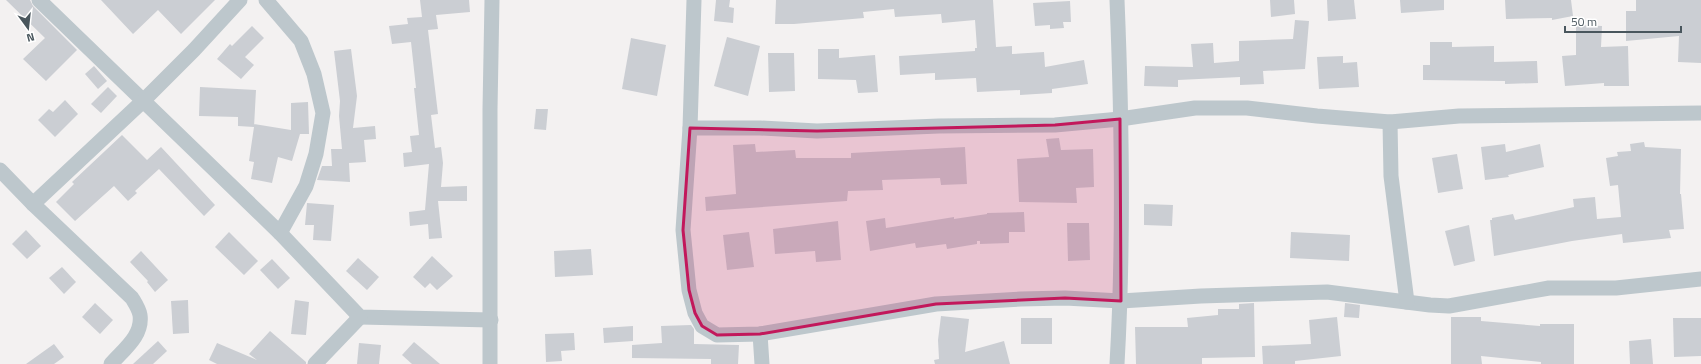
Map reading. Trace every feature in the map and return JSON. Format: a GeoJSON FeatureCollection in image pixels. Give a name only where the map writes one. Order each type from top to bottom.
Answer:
{"type":"FeatureCollection","features":[{"type":"Feature","properties":{"kind":"street"},"geometry":{"type":"LineString","coordinates":[[39,0],[280,232],[360,317],[491,320]]}},
{"type":"Feature","properties":{"kind":"street"},"geometry":{"type":"LineString","coordinates":[[33,204],[143,101],[194,50],[240,0]]}},
{"type":"Feature","properties":{"kind":"street"},"geometry":{"type":"LineString","coordinates":[[266,0],[301,41],[314,74],[323,113],[316,154],[306,186],[280,232]]}},
{"type":"Feature","properties":{"kind":"street"},"geometry":{"type":"LineString","coordinates":[[490,364],[490,109],[492,0]]}},
{"type":"Feature","properties":{"kind":"street"},"geometry":{"type":"LineString","coordinates":[[694,0],[690,128],[683,230],[689,290],[695,313],[702,326],[717,335],[760,334],[936,304],[1065,298],[1121,301],[1201,296],[1327,292],[1430,306],[1449,306],[1549,288],[1616,288],[1701,279]]}},
{"type":"Feature","properties":{"kind":"street"},"geometry":{"type":"LineString","coordinates":[[1117,0],[1120,119],[1121,301],[1117,364]]}},
{"type":"Feature","properties":{"kind":"street"},"geometry":{"type":"LineString","coordinates":[[690,128],[760,128],[817,131],[939,126],[1055,125],[1120,119],[1195,108],[1247,108],[1390,122],[1459,116],[1701,113]]}},
{"type":"Feature","properties":{"kind":"street"},"geometry":{"type":"LineString","coordinates":[[1390,122],[1391,176],[1407,302]]}},
{"type":"Feature","properties":{"kind":"street"},"geometry":{"type":"LineString","coordinates":[[0,170],[33,204],[132,298],[140,314],[139,329],[132,341],[111,364]]}},
{"type":"Feature","properties":{"kind":"street"},"geometry":{"type":"LineString","coordinates":[[315,364],[360,317]]}},
{"type":"Feature","properties":{"kind":"street"},"geometry":{"type":"LineString","coordinates":[[760,334],[762,364]]}},
{"type":"Feature","properties":{"kind":"highlighted area"},"geometry":{"type":"Polygon","coordinates":[[[1120,119],[1121,301],[1065,298],[936,304],[760,334],[717,335],[702,326],[695,313],[689,290],[683,230],[690,128],[817,131],[1055,125],[1120,119]]]}},
{"type":"Feature","properties":{"kind":"building"},"geometry":{"type":"Polygon","coordinates":[[[6,0],[30,0],[33,6],[77,50],[46,81],[23,59],[45,38],[6,0]]]}},
{"type":"Feature","properties":{"kind":"building"},"geometry":{"type":"Polygon","coordinates":[[[101,0],[215,0],[181,34],[158,10],[133,34],[101,0]]]}},
{"type":"Feature","properties":{"kind":"building"},"geometry":{"type":"Polygon","coordinates":[[[420,0],[469,0],[470,12],[436,15],[438,29],[428,30],[438,114],[431,115],[435,148],[441,147],[443,163],[441,187],[467,186],[467,201],[438,201],[442,238],[429,239],[428,224],[410,226],[409,212],[425,210],[429,164],[404,167],[403,153],[412,152],[410,136],[419,135],[411,42],[392,44],[389,26],[408,24],[407,18],[422,17],[420,0]]]}},
{"type":"Feature","properties":{"kind":"building"},"geometry":{"type":"Polygon","coordinates":[[[716,0],[730,0],[729,7],[734,8],[733,23],[714,21],[716,0]]]}},
{"type":"Feature","properties":{"kind":"building"},"geometry":{"type":"Polygon","coordinates":[[[776,0],[993,0],[996,47],[1012,46],[1012,54],[1044,52],[1045,67],[1084,60],[1088,84],[1052,89],[1052,93],[1020,95],[1020,90],[977,92],[976,78],[935,80],[935,73],[900,75],[899,56],[975,51],[975,48],[977,48],[975,20],[942,23],[941,14],[895,17],[894,9],[863,12],[864,18],[794,24],[775,24],[776,0]]]}},
{"type":"Feature","properties":{"kind":"building"},"geometry":{"type":"Polygon","coordinates":[[[1270,0],[1294,0],[1295,14],[1271,17],[1270,0]]]}},
{"type":"Feature","properties":{"kind":"building"},"geometry":{"type":"Polygon","coordinates":[[[1327,0],[1354,0],[1356,19],[1328,21],[1327,0]]]}},
{"type":"Feature","properties":{"kind":"building"},"geometry":{"type":"Polygon","coordinates":[[[1400,0],[1444,0],[1444,10],[1401,13],[1400,0]]]}},
{"type":"Feature","properties":{"kind":"building"},"geometry":{"type":"Polygon","coordinates":[[[1505,0],[1571,0],[1573,16],[1552,20],[1552,18],[1506,19],[1505,0]]]}},
{"type":"Feature","properties":{"kind":"building"},"geometry":{"type":"Polygon","coordinates":[[[1636,0],[1701,0],[1701,63],[1678,62],[1679,36],[1626,41],[1626,11],[1636,11],[1636,0]]]}},
{"type":"Feature","properties":{"kind":"building"},"geometry":{"type":"Polygon","coordinates":[[[1070,1],[1071,22],[1063,22],[1064,28],[1050,29],[1050,25],[1035,26],[1033,3],[1070,1]]]}},
{"type":"Feature","properties":{"kind":"building"},"geometry":{"type":"Polygon","coordinates":[[[1295,20],[1309,21],[1305,69],[1263,71],[1264,84],[1240,85],[1240,77],[1178,80],[1178,87],[1144,86],[1145,66],[1193,67],[1191,44],[1213,43],[1214,63],[1239,61],[1239,41],[1293,39],[1295,20]]]}},
{"type":"Feature","properties":{"kind":"building"},"geometry":{"type":"Polygon","coordinates":[[[1576,25],[1602,26],[1601,47],[1628,46],[1629,86],[1604,86],[1604,83],[1565,86],[1562,56],[1576,55],[1576,25]]]}},
{"type":"Feature","properties":{"kind":"building"},"geometry":{"type":"Polygon","coordinates":[[[252,26],[264,38],[245,57],[254,65],[241,79],[217,59],[230,44],[232,46],[252,26]]]}},
{"type":"Feature","properties":{"kind":"building"},"geometry":{"type":"Polygon","coordinates":[[[727,37],[760,46],[748,96],[714,86],[727,37]]]}},
{"type":"Feature","properties":{"kind":"building"},"geometry":{"type":"Polygon","coordinates":[[[631,38],[666,45],[657,96],[622,89],[631,38]]]}},
{"type":"Feature","properties":{"kind":"building"},"geometry":{"type":"Polygon","coordinates":[[[1430,42],[1452,42],[1452,47],[1494,46],[1494,62],[1537,61],[1538,83],[1505,84],[1505,81],[1423,80],[1423,65],[1430,65],[1430,42]]]}},
{"type":"Feature","properties":{"kind":"building"},"geometry":{"type":"Polygon","coordinates":[[[351,49],[357,96],[353,128],[375,126],[376,139],[364,140],[366,162],[349,163],[350,182],[317,180],[322,166],[332,166],[331,149],[342,149],[339,116],[340,101],[334,51],[351,49]]]}},
{"type":"Feature","properties":{"kind":"building"},"geometry":{"type":"Polygon","coordinates":[[[818,49],[839,49],[839,58],[875,55],[878,92],[858,93],[856,80],[818,79],[818,49]]]}},
{"type":"Feature","properties":{"kind":"building"},"geometry":{"type":"Polygon","coordinates":[[[768,53],[794,53],[795,91],[769,92],[768,53]]]}},
{"type":"Feature","properties":{"kind":"building"},"geometry":{"type":"Polygon","coordinates":[[[1343,56],[1343,63],[1357,62],[1359,87],[1319,89],[1317,57],[1343,56]]]}},
{"type":"Feature","properties":{"kind":"building"},"geometry":{"type":"Polygon","coordinates":[[[94,66],[107,81],[98,89],[85,74],[94,66]]]}},
{"type":"Feature","properties":{"kind":"building"},"geometry":{"type":"Polygon","coordinates":[[[108,87],[117,96],[101,113],[91,104],[108,87]]]}},
{"type":"Feature","properties":{"kind":"building"},"geometry":{"type":"Polygon","coordinates":[[[200,87],[256,90],[254,124],[291,130],[291,103],[308,102],[309,134],[300,134],[292,161],[278,157],[272,183],[251,179],[254,162],[249,161],[254,127],[238,126],[238,117],[199,116],[200,87]]]}},
{"type":"Feature","properties":{"kind":"building"},"geometry":{"type":"Polygon","coordinates":[[[65,100],[78,114],[55,137],[38,120],[49,109],[53,112],[65,100]]]}},
{"type":"Feature","properties":{"kind":"building"},"geometry":{"type":"Polygon","coordinates":[[[536,109],[548,109],[546,130],[534,129],[536,109]]]}},
{"type":"Feature","properties":{"kind":"building"},"geometry":{"type":"Polygon","coordinates":[[[122,135],[147,160],[161,147],[215,205],[204,216],[159,169],[135,191],[137,193],[128,201],[114,186],[75,221],[56,202],[74,184],[72,182],[122,135]]]}},
{"type":"Feature","properties":{"kind":"building"},"geometry":{"type":"Polygon","coordinates":[[[1059,138],[1061,150],[1093,149],[1094,187],[1076,188],[1077,203],[1019,202],[1017,159],[1049,157],[1046,139],[1059,138]]]}},
{"type":"Feature","properties":{"kind":"building"},"geometry":{"type":"Polygon","coordinates":[[[1644,142],[1645,147],[1681,149],[1680,194],[1684,229],[1669,230],[1671,238],[1623,243],[1622,234],[1572,241],[1494,256],[1490,220],[1492,220],[1492,218],[1513,214],[1515,220],[1574,207],[1573,199],[1595,197],[1597,219],[1621,217],[1618,185],[1610,186],[1606,158],[1618,156],[1617,152],[1631,151],[1630,144],[1644,142]]]}},
{"type":"Feature","properties":{"kind":"building"},"geometry":{"type":"Polygon","coordinates":[[[755,144],[756,152],[795,150],[796,158],[851,158],[851,153],[965,147],[967,184],[941,185],[940,178],[882,180],[883,190],[848,191],[847,201],[706,211],[705,197],[736,194],[733,145],[755,144]]]}},
{"type":"Feature","properties":{"kind":"building"},"geometry":{"type":"Polygon","coordinates":[[[1505,144],[1506,152],[1540,144],[1544,167],[1508,175],[1509,177],[1485,180],[1481,147],[1505,144]]]}},
{"type":"Feature","properties":{"kind":"building"},"geometry":{"type":"Polygon","coordinates":[[[1457,154],[1463,189],[1438,193],[1432,158],[1457,154]]]}},
{"type":"Feature","properties":{"kind":"building"},"geometry":{"type":"Polygon","coordinates":[[[307,203],[334,205],[331,241],[313,240],[314,225],[305,225],[307,203]]]}},
{"type":"Feature","properties":{"kind":"building"},"geometry":{"type":"Polygon","coordinates":[[[1144,204],[1173,205],[1172,226],[1144,225],[1144,204]]]}},
{"type":"Feature","properties":{"kind":"building"},"geometry":{"type":"Polygon","coordinates":[[[1024,212],[1025,232],[1009,232],[1009,243],[980,244],[980,241],[977,241],[977,244],[947,249],[946,244],[916,248],[915,243],[870,251],[866,221],[885,218],[886,228],[987,213],[1024,212]]]}},
{"type":"Feature","properties":{"kind":"building"},"geometry":{"type":"Polygon","coordinates":[[[838,221],[841,260],[816,262],[815,251],[775,254],[773,229],[838,221]]]}},
{"type":"Feature","properties":{"kind":"building"},"geometry":{"type":"Polygon","coordinates":[[[1067,223],[1089,223],[1090,260],[1068,261],[1067,223]]]}},
{"type":"Feature","properties":{"kind":"building"},"geometry":{"type":"Polygon","coordinates":[[[1469,225],[1475,261],[1454,266],[1445,231],[1469,225]]]}},
{"type":"Feature","properties":{"kind":"building"},"geometry":{"type":"Polygon","coordinates":[[[26,230],[41,246],[27,259],[12,244],[26,230]]]}},
{"type":"Feature","properties":{"kind":"building"},"geometry":{"type":"Polygon","coordinates":[[[229,232],[258,261],[244,275],[215,247],[229,232]]]}},
{"type":"Feature","properties":{"kind":"building"},"geometry":{"type":"Polygon","coordinates":[[[749,232],[754,267],[727,270],[723,235],[749,232]]]}},
{"type":"Feature","properties":{"kind":"building"},"geometry":{"type":"Polygon","coordinates":[[[1291,232],[1350,235],[1349,261],[1290,258],[1291,232]]]}},
{"type":"Feature","properties":{"kind":"building"},"geometry":{"type":"Polygon","coordinates":[[[591,249],[593,275],[555,277],[554,251],[591,249]]]}},
{"type":"Feature","properties":{"kind":"building"},"geometry":{"type":"Polygon","coordinates":[[[141,251],[168,280],[155,292],[147,282],[148,281],[130,262],[141,251]]]}},
{"type":"Feature","properties":{"kind":"building"},"geometry":{"type":"Polygon","coordinates":[[[432,256],[453,276],[437,290],[430,283],[425,288],[413,277],[432,256]]]}},
{"type":"Feature","properties":{"kind":"building"},"geometry":{"type":"Polygon","coordinates":[[[358,258],[379,277],[367,290],[346,271],[358,258]]]}},
{"type":"Feature","properties":{"kind":"building"},"geometry":{"type":"Polygon","coordinates":[[[272,259],[290,278],[278,289],[260,270],[272,259]]]}},
{"type":"Feature","properties":{"kind":"building"},"geometry":{"type":"Polygon","coordinates":[[[62,267],[76,282],[64,294],[49,278],[62,267]]]}},
{"type":"Feature","properties":{"kind":"building"},"geometry":{"type":"Polygon","coordinates":[[[188,300],[189,333],[173,334],[171,301],[188,300]]]}},
{"type":"Feature","properties":{"kind":"building"},"geometry":{"type":"Polygon","coordinates":[[[295,300],[309,302],[306,335],[291,334],[295,300]]]}},
{"type":"Feature","properties":{"kind":"building"},"geometry":{"type":"Polygon","coordinates":[[[95,303],[113,320],[100,334],[82,317],[95,303]]]}},
{"type":"Feature","properties":{"kind":"building"},"geometry":{"type":"Polygon","coordinates":[[[1254,303],[1255,357],[1202,358],[1202,364],[1136,364],[1135,327],[1188,327],[1187,318],[1218,315],[1218,309],[1239,309],[1239,304],[1254,303]]]}},
{"type":"Feature","properties":{"kind":"building"},"geometry":{"type":"Polygon","coordinates":[[[1345,303],[1360,305],[1359,318],[1344,317],[1345,303]]]}},
{"type":"Feature","properties":{"kind":"building"},"geometry":{"type":"Polygon","coordinates":[[[941,316],[969,319],[965,352],[1004,341],[1010,364],[935,364],[934,360],[939,359],[938,340],[941,316]]]}},
{"type":"Feature","properties":{"kind":"building"},"geometry":{"type":"Polygon","coordinates":[[[1337,317],[1341,356],[1295,361],[1295,364],[1263,364],[1262,346],[1311,344],[1309,320],[1337,317]]]}},
{"type":"Feature","properties":{"kind":"building"},"geometry":{"type":"Polygon","coordinates":[[[1451,317],[1481,317],[1481,321],[1540,326],[1540,324],[1574,324],[1574,364],[1541,364],[1541,362],[1481,356],[1482,364],[1451,364],[1451,317]]]}},
{"type":"Feature","properties":{"kind":"building"},"geometry":{"type":"Polygon","coordinates":[[[1021,318],[1052,318],[1052,344],[1021,344],[1021,318]]]}},
{"type":"Feature","properties":{"kind":"building"},"geometry":{"type":"Polygon","coordinates":[[[1673,318],[1701,318],[1701,356],[1674,357],[1673,318]]]}},
{"type":"Feature","properties":{"kind":"building"},"geometry":{"type":"Polygon","coordinates":[[[691,325],[694,329],[694,344],[739,345],[738,364],[711,364],[711,359],[632,358],[632,345],[662,343],[661,326],[691,325]]]}},
{"type":"Feature","properties":{"kind":"building"},"geometry":{"type":"Polygon","coordinates":[[[633,326],[633,341],[604,343],[603,328],[633,326]]]}},
{"type":"Feature","properties":{"kind":"building"},"geometry":{"type":"Polygon","coordinates":[[[270,331],[306,362],[306,364],[217,364],[209,360],[217,343],[257,360],[249,354],[270,331]]]}},
{"type":"Feature","properties":{"kind":"building"},"geometry":{"type":"Polygon","coordinates":[[[574,333],[575,350],[561,351],[562,361],[546,362],[545,334],[574,333]]]}},
{"type":"Feature","properties":{"kind":"building"},"geometry":{"type":"Polygon","coordinates":[[[1651,339],[1653,364],[1630,364],[1629,341],[1651,339]]]}},
{"type":"Feature","properties":{"kind":"building"},"geometry":{"type":"Polygon","coordinates":[[[158,341],[167,351],[153,364],[133,364],[158,341]]]}},
{"type":"Feature","properties":{"kind":"building"},"geometry":{"type":"Polygon","coordinates":[[[414,342],[440,364],[412,364],[402,355],[414,342]]]}},
{"type":"Feature","properties":{"kind":"building"},"geometry":{"type":"Polygon","coordinates":[[[359,343],[381,345],[379,364],[357,364],[359,343]]]}},
{"type":"Feature","properties":{"kind":"building"},"geometry":{"type":"Polygon","coordinates":[[[54,344],[64,357],[54,364],[26,364],[54,344]]]}}]}
